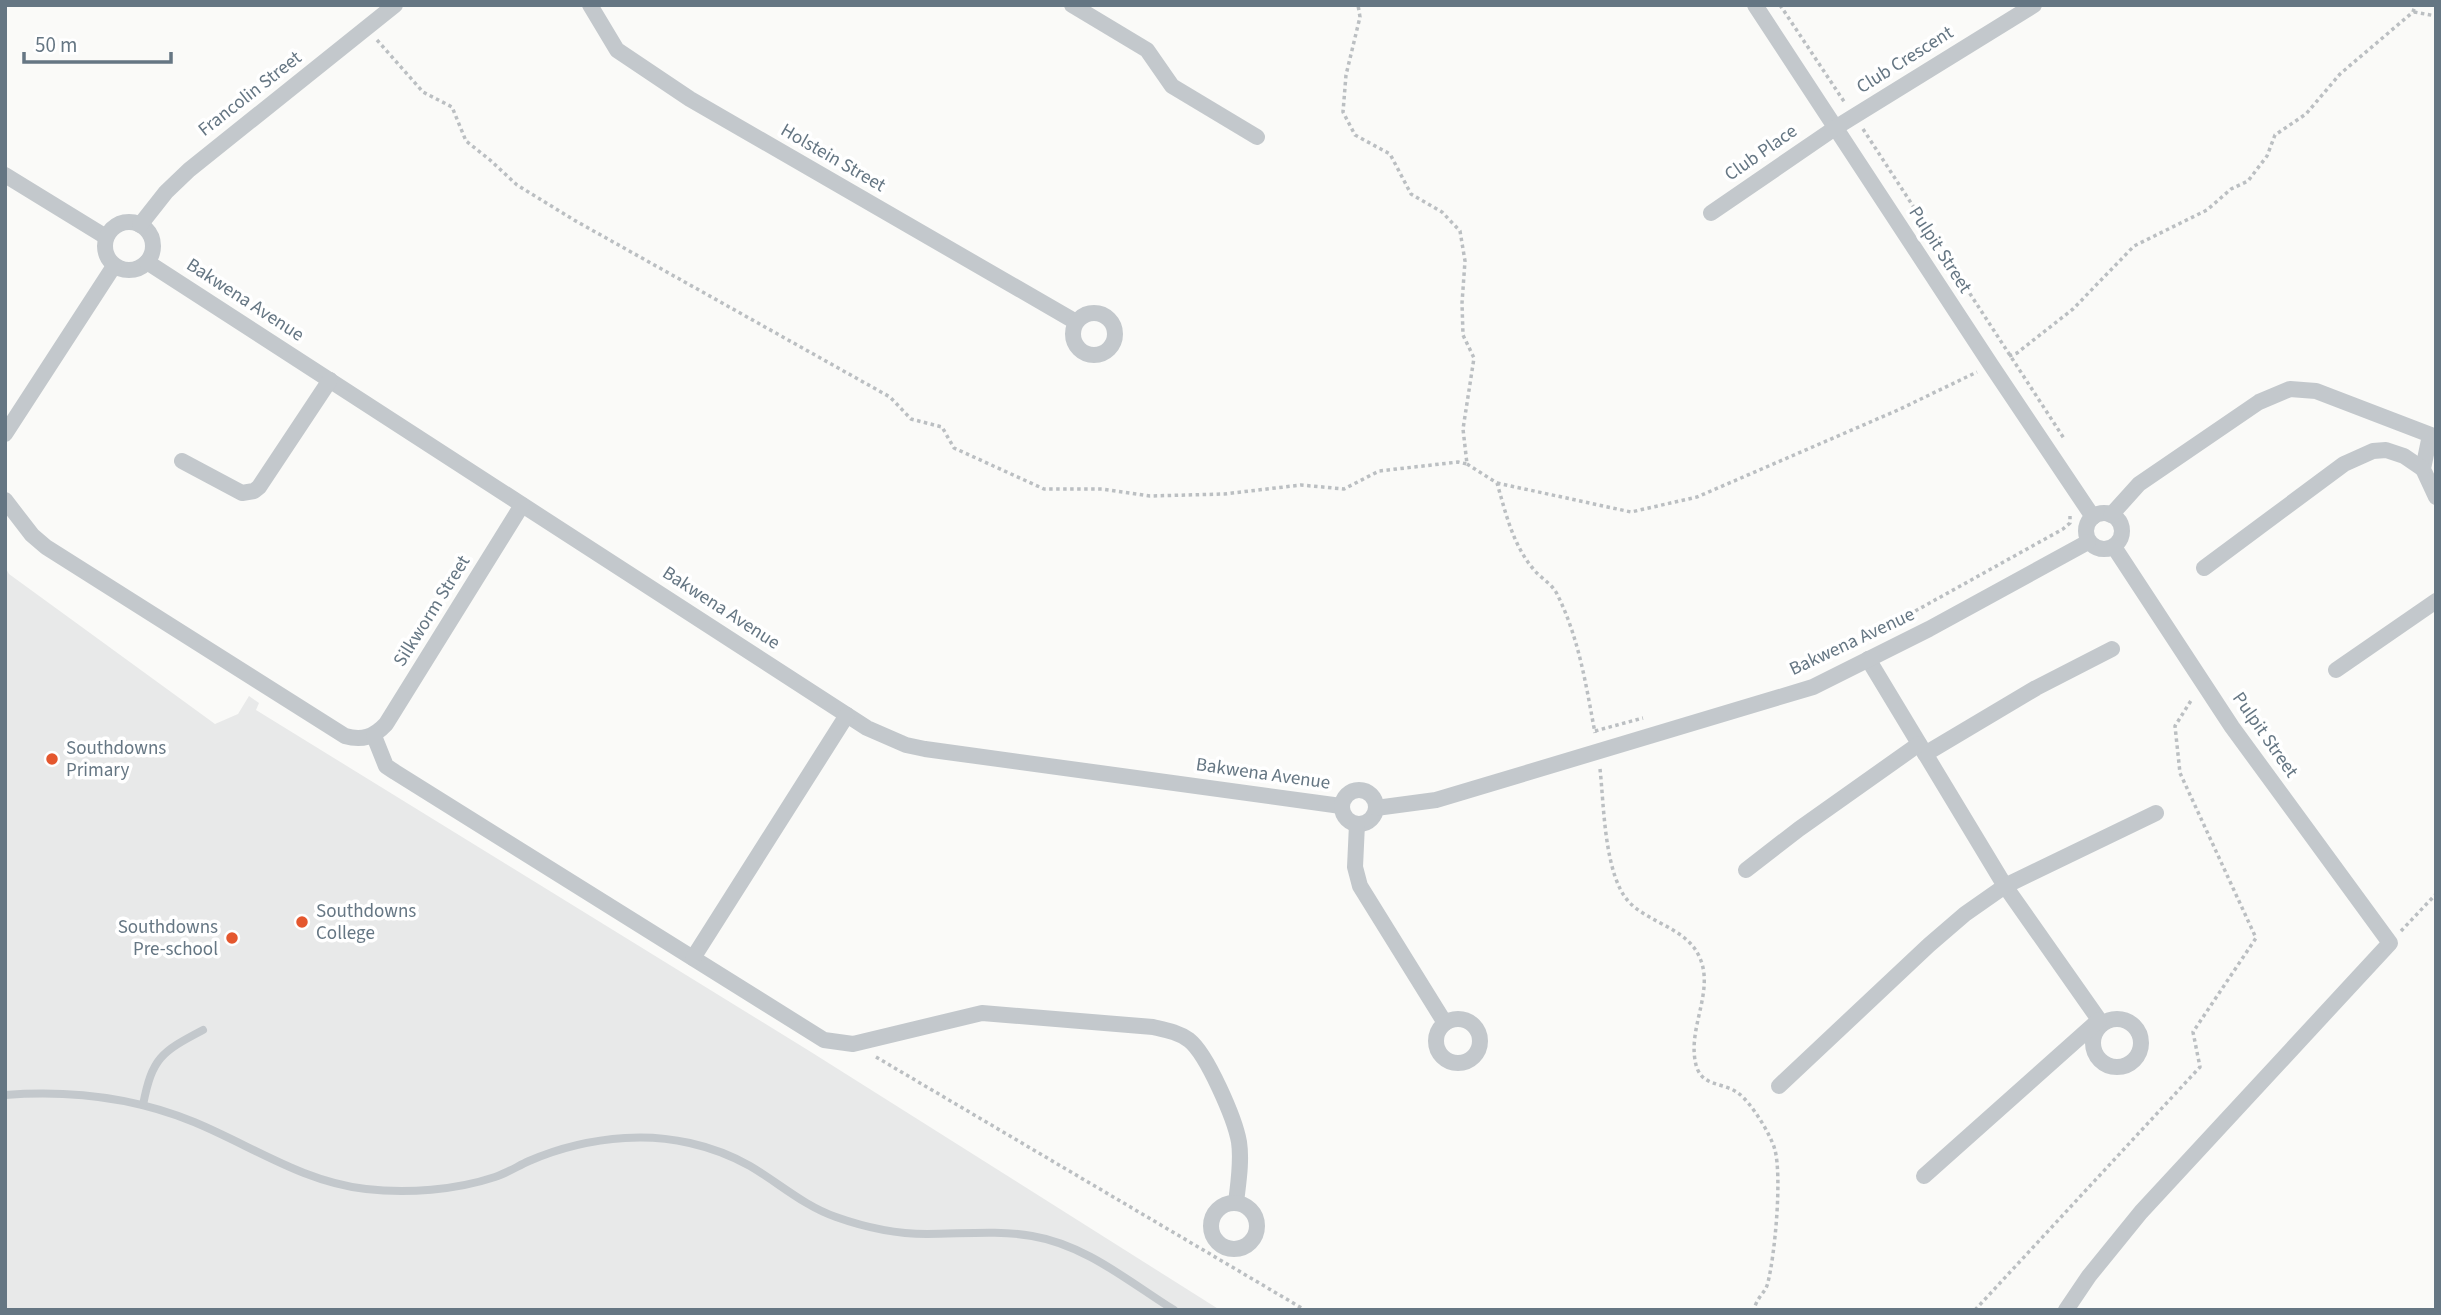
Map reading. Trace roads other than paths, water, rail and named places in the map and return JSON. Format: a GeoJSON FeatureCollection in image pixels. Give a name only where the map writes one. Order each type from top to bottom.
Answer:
{"type":"FeatureCollection","features":[{"type":"Feature","properties":{"kind":"street","name":"Francolin Street"},"geometry":{"type":"LineString","coordinates":[[140,225],[166,192],[189,170],[396,5]]}},
{"type":"Feature","properties":{"kind":"street","name":"Holstein Street"},"geometry":{"type":"LineString","coordinates":[[590,5],[617,50],[669,85],[1076,323]]}},
{"type":"Feature","properties":{"kind":"street"},"geometry":{"type":"LineString","coordinates":[[1072,5],[1147,50],[1172,86],[1257,137]]}},
{"type":"Feature","properties":{"kind":"street","name":"Pulpit Street"},"geometry":{"type":"LineString","coordinates":[[1755,5],[1990,365],[2093,517]]}},
{"type":"Feature","properties":{"kind":"street","name":"Club Crescent"},"geometry":{"type":"LineString","coordinates":[[1835,128],[2034,5]]}},
{"type":"Feature","properties":{"kind":"street","name":"Club Place"},"geometry":{"type":"LineString","coordinates":[[1711,213],[1835,128]]}},
{"type":"Feature","properties":{"kind":"street"},"geometry":{"type":"LineString","coordinates":[[5,175],[106,237]]}},
{"type":"Feature","properties":{"kind":"street"},"geometry":{"type":"LineString","coordinates":[[134,222],[149,234],[152,253],[147,261],[134,270],[114,266],[106,256],[106,237],[120,223],[134,222]]}},
{"type":"Feature","properties":{"kind":"street","name":"Bakwena Avenue"},"geometry":{"type":"LineString","coordinates":[[147,261],[867,728],[889,738],[925,748],[1341,806]]}},
{"type":"Feature","properties":{"kind":"street"},"geometry":{"type":"LineString","coordinates":[[5,434],[114,266]]}},
{"type":"Feature","properties":{"kind":"street"},"geometry":{"type":"LineString","coordinates":[[182,461],[242,493],[254,491],[331,380]]}},
{"type":"Feature","properties":{"kind":"street"},"geometry":{"type":"LineString","coordinates":[[2111,515],[2134,488],[2147,478],[2259,402],[2283,391],[2316,391],[2433,436],[2423,469]]}},
{"type":"Feature","properties":{"kind":"street"},"geometry":{"type":"LineString","coordinates":[[2204,568],[2344,464],[2373,451],[2386,450],[2404,456],[2423,469],[2436,497]]}},
{"type":"Feature","properties":{"kind":"street"},"geometry":{"type":"LineString","coordinates":[[5,500],[32,535],[46,547],[345,736],[374,736],[386,766],[824,1040],[853,1044],[982,1013],[1153,1027],[1176,1032],[1189,1040],[1207,1062],[1235,1129],[1240,1152],[1236,1203]]}},
{"type":"Feature","properties":{"kind":"street","name":"Silkworm Street"},"geometry":{"type":"LineString","coordinates":[[374,736],[386,724],[523,505]]}},
{"type":"Feature","properties":{"kind":"street"},"geometry":{"type":"LineString","coordinates":[[2102,513],[2119,521],[2122,530],[2114,547],[2100,550],[2088,542],[2085,528],[2093,517],[2102,513]]}},
{"type":"Feature","properties":{"kind":"street","name":"Bakwena Avenue"},"geometry":{"type":"LineString","coordinates":[[1376,808],[1436,800],[1813,687],[2088,542]]}},
{"type":"Feature","properties":{"kind":"street","name":"Pulpit Street"},"geometry":{"type":"LineString","coordinates":[[2066,1310],[2141,1212],[2390,943],[2232,727],[2114,547]]}},
{"type":"Feature","properties":{"kind":"street"},"geometry":{"type":"LineString","coordinates":[[2336,670],[2436,601]]}},
{"type":"Feature","properties":{"kind":"street"},"geometry":{"type":"LineString","coordinates":[[1746,870],[1799,829],[1922,749],[2112,649]]}},
{"type":"Feature","properties":{"kind":"street"},"geometry":{"type":"LineString","coordinates":[[1868,659],[2005,886],[2100,1022],[1924,1176]]}},
{"type":"Feature","properties":{"kind":"street"},"geometry":{"type":"LineString","coordinates":[[693,958],[848,715]]}},
{"type":"Feature","properties":{"kind":"street"},"geometry":{"type":"LineString","coordinates":[[1362,790],[1373,797],[1376,808],[1370,821],[1357,824],[1346,818],[1341,806],[1350,792],[1362,790]]}},
{"type":"Feature","properties":{"kind":"street"},"geometry":{"type":"LineString","coordinates":[[1780,1086],[1965,914],[2005,886],[2156,813]]}},
{"type":"Feature","properties":{"kind":"street"},"geometry":{"type":"LineString","coordinates":[[1357,824],[1355,867],[1360,886],[1445,1023]]}},
{"type":"Feature","properties":{"kind":"lane"},"geometry":{"type":"LineString","coordinates":[[143,1105],[147,1085],[160,1057],[171,1047],[203,1030]]}},
{"type":"Feature","properties":{"kind":"lane"},"geometry":{"type":"LineString","coordinates":[[5,1095],[68,1093],[114,1098],[143,1105],[191,1121],[304,1175],[332,1184],[369,1189],[411,1191],[467,1184],[497,1176],[531,1160],[591,1142],[627,1137],[688,1142],[750,1166],[809,1204],[835,1217],[891,1231],[923,1234],[1003,1234],[1060,1242],[1114,1270],[1174,1310]]}},
{"type":"Feature","properties":{"kind":"place","name":"Southdowns Primary"},"geometry":{"type":"Point","coordinates":[52,759]}},
{"type":"Feature","properties":{"kind":"place","name":"Southdowns College"},"geometry":{"type":"Point","coordinates":[302,922]}},
{"type":"Feature","properties":{"kind":"place","name":"Southdowns Pre-school"},"geometry":{"type":"Point","coordinates":[232,938]}}]}
